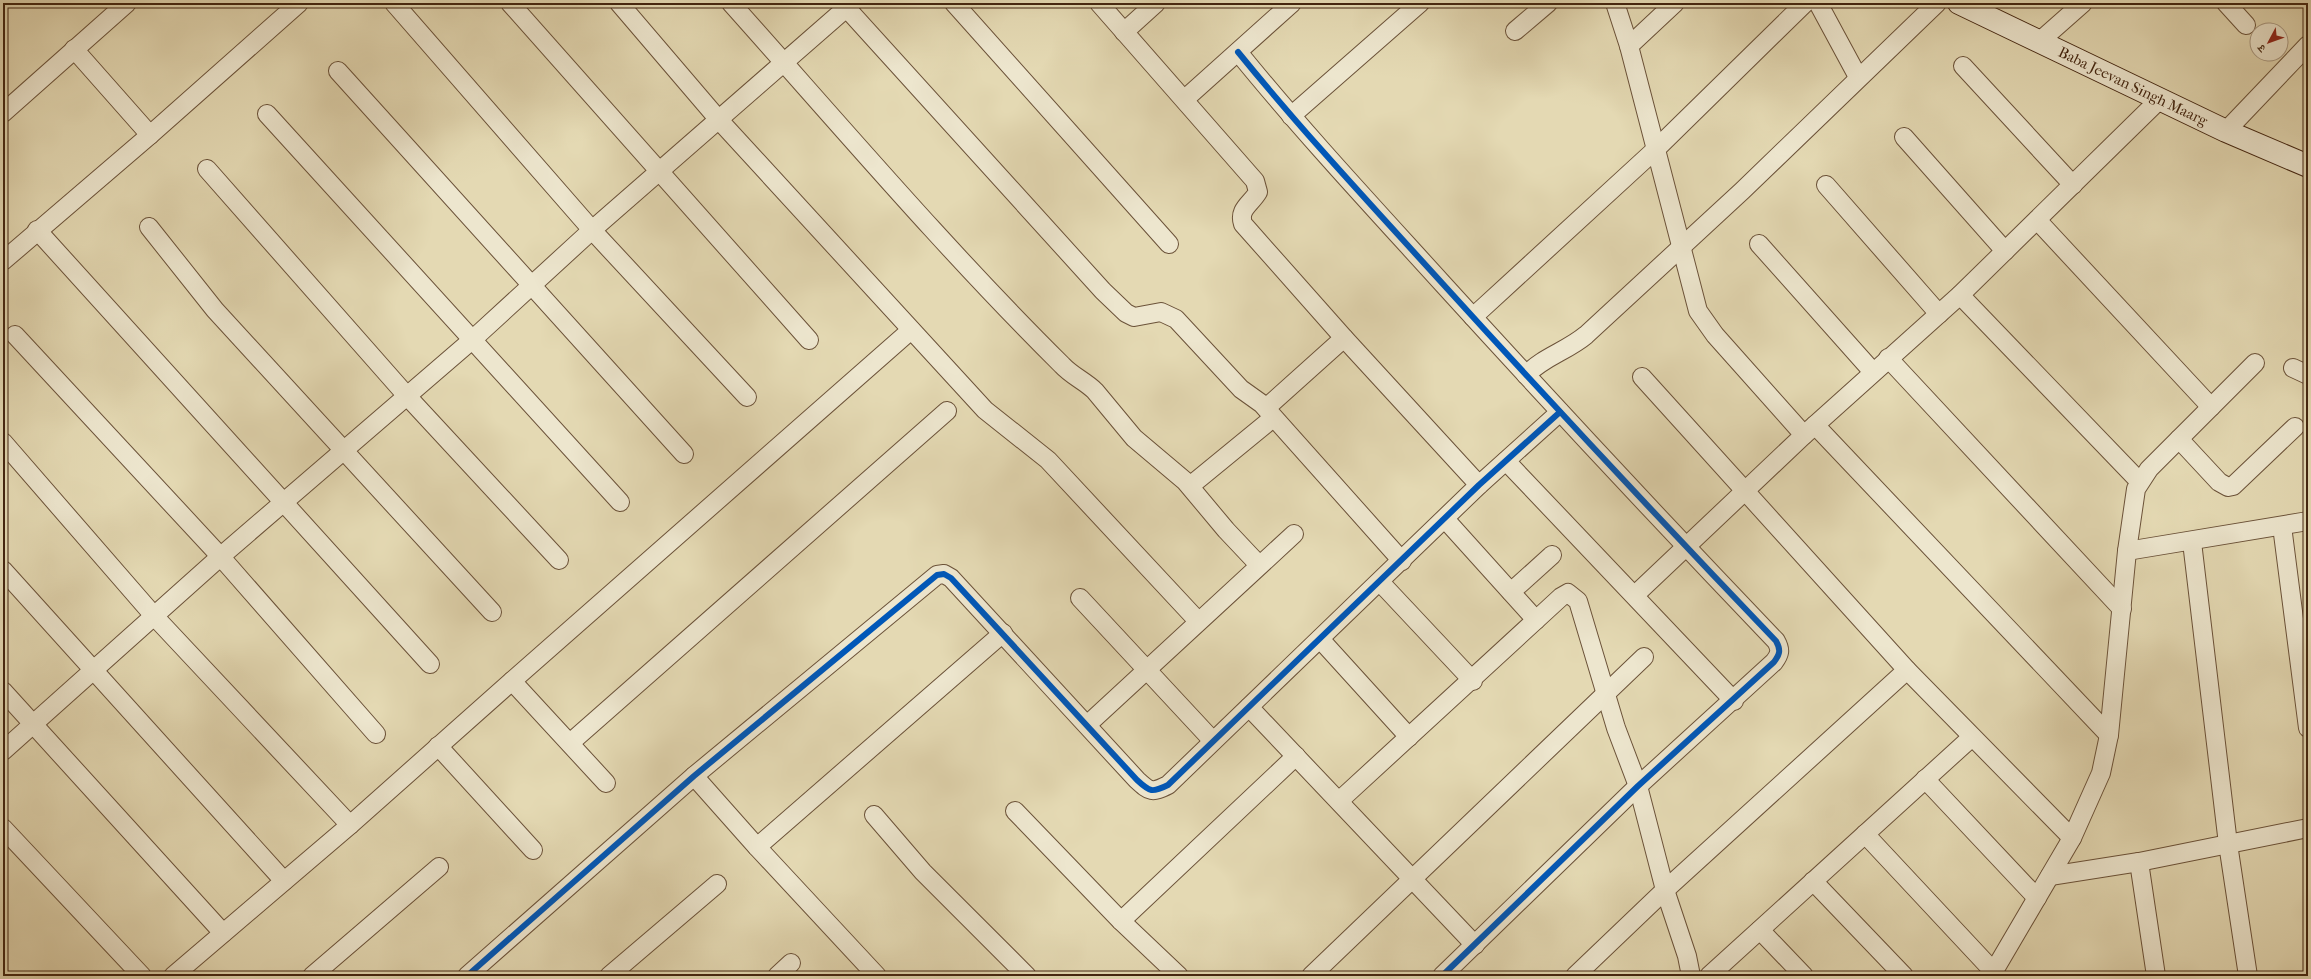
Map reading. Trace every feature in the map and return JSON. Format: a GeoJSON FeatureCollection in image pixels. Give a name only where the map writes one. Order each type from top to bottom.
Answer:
{"type":"FeatureCollection","features":[{"type":"Feature","properties":{"kind":"street"},"geometry":{"type":"LineString","coordinates":[[3,113],[127,3]]}},
{"type":"Feature","properties":{"kind":"street"},"geometry":{"type":"LineString","coordinates":[[3,261],[37,230],[150,135],[299,3]]}},
{"type":"Feature","properties":{"kind":"street"},"geometry":{"type":"LineString","coordinates":[[394,3],[592,230],[747,398]]}},
{"type":"Feature","properties":{"kind":"street"},"geometry":{"type":"LineString","coordinates":[[510,3],[809,340]]}},
{"type":"Feature","properties":{"kind":"street"},"geometry":{"type":"LineString","coordinates":[[619,3],[719,120],[993,418],[1048,460],[1198,620]]}},
{"type":"Feature","properties":{"kind":"street"},"geometry":{"type":"LineString","coordinates":[[731,3],[888,180],[1048,352],[1071,374],[1089,384],[1134,438],[1190,486],[1226,530],[1259,565]]}},
{"type":"Feature","properties":{"kind":"street"},"geometry":{"type":"LineString","coordinates":[[954,3],[1169,244]]}},
{"type":"Feature","properties":{"kind":"street"},"geometry":{"type":"LineString","coordinates":[[1099,3],[1255,180],[1258,192],[1242,211],[1241,217],[1243,224],[1344,338],[1479,485]]}},
{"type":"Feature","properties":{"kind":"street"},"geometry":{"type":"LineString","coordinates":[[1124,32],[1156,3]]}},
{"type":"Feature","properties":{"kind":"street"},"geometry":{"type":"LineString","coordinates":[[1185,99],[1292,3]]}},
{"type":"Feature","properties":{"kind":"street"},"geometry":{"type":"LineString","coordinates":[[1291,116],[1420,3]]}},
{"type":"Feature","properties":{"kind":"street"},"geometry":{"type":"LineString","coordinates":[[1515,31],[1548,3]]}},
{"type":"Feature","properties":{"kind":"street"},"geometry":{"type":"LineString","coordinates":[[1615,3],[1629,46],[1692,298],[1705,324],[2109,735]]}},
{"type":"Feature","properties":{"kind":"street"},"geometry":{"type":"LineString","coordinates":[[1629,46],[1675,3]]}},
{"type":"Feature","properties":{"kind":"street"},"geometry":{"type":"LineString","coordinates":[[1473,318],[1655,150],[1805,3]]}},
{"type":"Feature","properties":{"kind":"street"},"geometry":{"type":"LineString","coordinates":[[1818,3],[1858,77]]}},
{"type":"Feature","properties":{"kind":"street"},"geometry":{"type":"LineString","coordinates":[[1526,375],[1538,364],[1577,343],[1742,191],[1858,77],[1937,3]]}},
{"type":"Feature","properties":{"kind":"street","name":"Baba Jeevan Singh Maarg"},"geometry":{"type":"LineString","coordinates":[[1959,3],[2226,131],[2308,166]]}},
{"type":"Feature","properties":{"kind":"street"},"geometry":{"type":"LineString","coordinates":[[2040,42],[2083,3]]}},
{"type":"Feature","properties":{"kind":"street"},"geometry":{"type":"LineString","coordinates":[[2226,3],[2246,25]]}},
{"type":"Feature","properties":{"kind":"street"},"geometry":{"type":"LineString","coordinates":[[3,751],[155,617],[220,557],[532,287],[592,230],[784,63],[847,5],[1103,291],[1126,313],[1134,317],[1155,312],[1168,314],[1176,320],[1241,389],[1257,399],[1402,561]]}},
{"type":"Feature","properties":{"kind":"street"},"geometry":{"type":"LineString","coordinates":[[2226,131],[2308,45]]}},
{"type":"Feature","properties":{"kind":"street"},"geometry":{"type":"LineString","coordinates":[[74,50],[150,135]]}},
{"type":"Feature","properties":{"kind":"street"},"geometry":{"type":"LineString","coordinates":[[1238,52],[1291,116],[1473,318],[1685,547],[1776,641],[1780,648],[1779,655],[1774,662],[1734,701],[1638,786],[1442,976]]}},
{"type":"Feature","properties":{"kind":"street"},"geometry":{"type":"LineString","coordinates":[[1963,66],[2073,185]]}},
{"type":"Feature","properties":{"kind":"street"},"geometry":{"type":"LineString","coordinates":[[338,71],[684,454]]}},
{"type":"Feature","properties":{"kind":"street"},"geometry":{"type":"LineString","coordinates":[[1635,595],[1809,430],[1872,372],[1960,295],[2160,99]]}},
{"type":"Feature","properties":{"kind":"street"},"geometry":{"type":"LineString","coordinates":[[267,114],[620,502]]}},
{"type":"Feature","properties":{"kind":"street"},"geometry":{"type":"LineString","coordinates":[[1904,137],[2005,251]]}},
{"type":"Feature","properties":{"kind":"street"},"geometry":{"type":"LineString","coordinates":[[207,169],[407,396],[559,560]]}},
{"type":"Feature","properties":{"kind":"street"},"geometry":{"type":"LineString","coordinates":[[1826,185],[1939,314]]}},
{"type":"Feature","properties":{"kind":"street"},"geometry":{"type":"LineString","coordinates":[[2037,220],[2211,408]]}},
{"type":"Feature","properties":{"kind":"street"},"geometry":{"type":"LineString","coordinates":[[149,227],[215,310],[492,612]]}},
{"type":"Feature","properties":{"kind":"street"},"geometry":{"type":"LineString","coordinates":[[37,230],[430,664]]}},
{"type":"Feature","properties":{"kind":"street"},"geometry":{"type":"LineString","coordinates":[[1759,244],[1872,372]]}},
{"type":"Feature","properties":{"kind":"street"},"geometry":{"type":"LineString","coordinates":[[1960,295],[2139,481]]}},
{"type":"Feature","properties":{"kind":"street"},"geometry":{"type":"LineString","coordinates":[[173,976],[350,825],[911,330]]}},
{"type":"Feature","properties":{"kind":"street"},"geometry":{"type":"LineString","coordinates":[[15,335],[220,557],[376,734]]}},
{"type":"Feature","properties":{"kind":"street"},"geometry":{"type":"LineString","coordinates":[[1190,486],[1269,413],[1344,338]]}},
{"type":"Feature","properties":{"kind":"street"},"geometry":{"type":"LineString","coordinates":[[1888,358],[2122,609]]}},
{"type":"Feature","properties":{"kind":"street"},"geometry":{"type":"LineString","coordinates":[[1865,834],[1992,974],[2072,838],[2101,773],[2109,735],[2127,551],[2136,488],[2139,481],[2255,364]]}},
{"type":"Feature","properties":{"kind":"street"},"geometry":{"type":"LineString","coordinates":[[1642,377],[1907,670],[2072,838]]}},
{"type":"Feature","properties":{"kind":"street"},"geometry":{"type":"LineString","coordinates":[[570,743],[947,411]]}},
{"type":"Feature","properties":{"kind":"street"},"geometry":{"type":"LineString","coordinates":[[468,976],[694,776],[937,575],[944,574],[951,578],[1137,780],[1148,789],[1156,791],[1168,785],[1402,561],[1479,485],[1560,412]]}},
{"type":"Feature","properties":{"kind":"street"},"geometry":{"type":"LineString","coordinates":[[2180,439],[2219,482],[2228,487],[2233,486],[2295,426]]}},
{"type":"Feature","properties":{"kind":"street"},"geometry":{"type":"LineString","coordinates":[[3,442],[155,617],[350,825]]}},
{"type":"Feature","properties":{"kind":"street"},"geometry":{"type":"LineString","coordinates":[[1506,461],[1635,595],[1734,701]]}},
{"type":"Feature","properties":{"kind":"street"},"geometry":{"type":"LineString","coordinates":[[1444,519],[1536,620]]}},
{"type":"Feature","properties":{"kind":"street"},"geometry":{"type":"LineString","coordinates":[[2127,551],[2192,542],[2308,521]]}},
{"type":"Feature","properties":{"kind":"street"},"geometry":{"type":"LineString","coordinates":[[2282,526],[2308,728]]}},
{"type":"Feature","properties":{"kind":"street"},"geometry":{"type":"LineString","coordinates":[[1087,725],[1198,620],[1294,534]]}},
{"type":"Feature","properties":{"kind":"street"},"geometry":{"type":"LineString","coordinates":[[2192,542],[2228,844],[2248,976]]}},
{"type":"Feature","properties":{"kind":"street"},"geometry":{"type":"LineString","coordinates":[[1511,592],[1552,555]]}},
{"type":"Feature","properties":{"kind":"street"},"geometry":{"type":"LineString","coordinates":[[3,570],[284,881]]}},
{"type":"Feature","properties":{"kind":"street"},"geometry":{"type":"LineString","coordinates":[[1380,582],[1473,681]]}},
{"type":"Feature","properties":{"kind":"street"},"geometry":{"type":"LineString","coordinates":[[1339,801],[1473,681],[1564,594],[1571,594],[1575,597],[1606,695],[1638,786],[1665,890],[1687,956],[1691,976]]}},
{"type":"Feature","properties":{"kind":"street"},"geometry":{"type":"LineString","coordinates":[[1080,598],[1213,741]]}},
{"type":"Feature","properties":{"kind":"street"},"geometry":{"type":"LineString","coordinates":[[757,847],[1003,633]]}},
{"type":"Feature","properties":{"kind":"street"},"geometry":{"type":"LineString","coordinates":[[1320,639],[1409,737]]}},
{"type":"Feature","properties":{"kind":"street"},"geometry":{"type":"LineString","coordinates":[[1311,976],[1644,657]]}},
{"type":"Feature","properties":{"kind":"street"},"geometry":{"type":"LineString","coordinates":[[1575,976],[1665,890],[1907,670]]}},
{"type":"Feature","properties":{"kind":"street"},"geometry":{"type":"LineString","coordinates":[[512,681],[606,783]]}},
{"type":"Feature","properties":{"kind":"street"},"geometry":{"type":"LineString","coordinates":[[3,691],[34,723],[223,933]]}},
{"type":"Feature","properties":{"kind":"street"},"geometry":{"type":"LineString","coordinates":[[1249,707],[1475,945]]}},
{"type":"Feature","properties":{"kind":"street"},"geometry":{"type":"LineString","coordinates":[[1709,976],[1972,737]]}},
{"type":"Feature","properties":{"kind":"street"},"geometry":{"type":"LineString","coordinates":[[438,746],[533,850]]}},
{"type":"Feature","properties":{"kind":"street"},"geometry":{"type":"LineString","coordinates":[[1121,921],[1296,756]]}},
{"type":"Feature","properties":{"kind":"street"},"geometry":{"type":"LineString","coordinates":[[694,776],[757,847],[877,976]]}},
{"type":"Feature","properties":{"kind":"street"},"geometry":{"type":"LineString","coordinates":[[1925,779],[2037,898]]}},
{"type":"Feature","properties":{"kind":"street"},"geometry":{"type":"LineString","coordinates":[[1015,811],[1121,921],[1178,976]]}},
{"type":"Feature","properties":{"kind":"street"},"geometry":{"type":"LineString","coordinates":[[874,815],[923,872],[1027,976]]}},
{"type":"Feature","properties":{"kind":"street"},"geometry":{"type":"LineString","coordinates":[[3,828],[142,976]]}},
{"type":"Feature","properties":{"kind":"street"},"geometry":{"type":"LineString","coordinates":[[2050,876],[2139,862],[2308,828]]}},
{"type":"Feature","properties":{"kind":"street"},"geometry":{"type":"LineString","coordinates":[[2139,862],[2156,976]]}},
{"type":"Feature","properties":{"kind":"street"},"geometry":{"type":"LineString","coordinates":[[312,976],[439,867]]}},
{"type":"Feature","properties":{"kind":"street"},"geometry":{"type":"LineString","coordinates":[[1813,881],[1904,976]]}},
{"type":"Feature","properties":{"kind":"street"},"geometry":{"type":"LineString","coordinates":[[609,976],[717,884]]}},
{"type":"Feature","properties":{"kind":"street"},"geometry":{"type":"LineString","coordinates":[[1760,930],[1804,976]]}},
{"type":"Feature","properties":{"kind":"street"},"geometry":{"type":"LineString","coordinates":[[776,976],[791,963]]}},
{"type":"Feature","properties":{"kind":"cycle path"},"geometry":{"type":"LineString","coordinates":[[1238,52],[1313,140],[1390,226],[1608,463],[1776,641],[1779,647],[1779,654],[1774,662],[1638,786],[1442,976]]}},
{"type":"Feature","properties":{"kind":"cycle path"},"geometry":{"type":"LineString","coordinates":[[467,976],[694,776],[937,575],[944,574],[951,578],[1137,780],[1151,790],[1168,785],[1479,485],[1560,412]]}}]}
